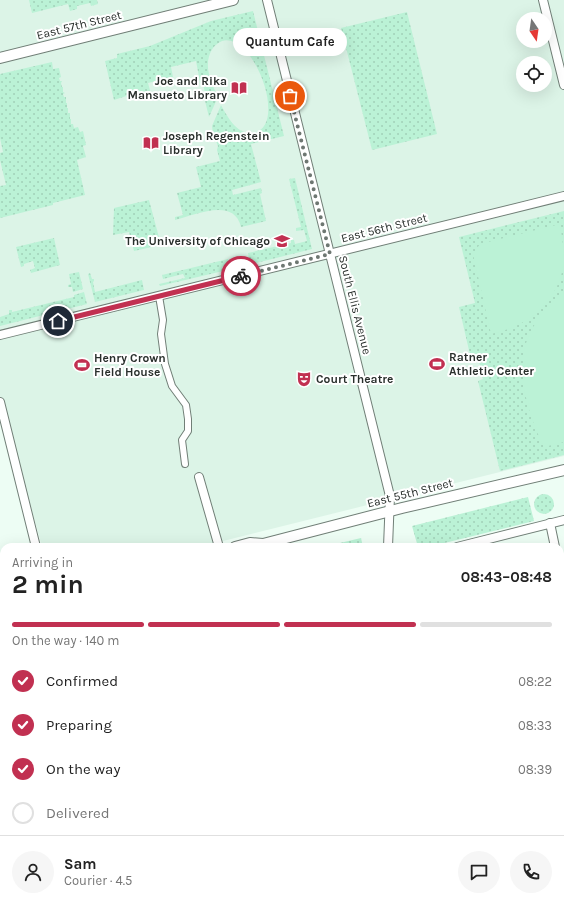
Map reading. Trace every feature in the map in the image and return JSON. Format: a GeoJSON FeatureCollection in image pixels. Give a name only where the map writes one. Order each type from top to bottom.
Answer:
{"type":"FeatureCollection","features":[{"type":"Feature","properties":{"kind":"street","name":"East 57th Street"},"geometry":{"type":"LineString","coordinates":[[0,58],[233,0]]}},
{"type":"Feature","properties":{"kind":"street","name":"South Ellis Avenue"},"geometry":{"type":"LineString","coordinates":[[267,0],[390,496],[388,543]]}},
{"type":"Feature","properties":{"kind":"street"},"geometry":{"type":"LineString","coordinates":[[543,0],[564,85]]}},
{"type":"Feature","properties":{"kind":"street","name":"East 56th Street"},"geometry":{"type":"LineString","coordinates":[[0,335],[564,196]]}},
{"type":"Feature","properties":{"kind":"street"},"geometry":{"type":"LineString","coordinates":[[158,296],[163,320],[161,334],[165,364],[172,386],[186,404],[188,431],[182,440],[185,464]]}},
{"type":"Feature","properties":{"kind":"street"},"geometry":{"type":"LineString","coordinates":[[0,402],[35,543]]}},
{"type":"Feature","properties":{"kind":"street","name":"East 55th Street"},"geometry":{"type":"LineString","coordinates":[[269,543],[564,470]]}},
{"type":"Feature","properties":{"kind":"street"},"geometry":{"type":"LineString","coordinates":[[200,477],[218,543]]}},
{"type":"Feature","properties":{"kind":"street"},"geometry":{"type":"LineString","coordinates":[[473,543],[564,520]]}},
{"type":"Feature","properties":{"kind":"street"},"geometry":{"type":"LineString","coordinates":[[550,524],[554,543]]}},
{"type":"Feature","properties":{"kind":"shaded area","name":"The University of Chicago"},"geometry":{"type":"Polygon","coordinates":[[[0,0],[564,0],[564,456],[215,543],[41,543],[0,396],[0,0]]]}},
{"type":"Feature","properties":{"kind":"green space"},"geometry":{"type":"Polygon","coordinates":[[[29,0],[97,0],[98,4],[91,6],[90,3],[77,6],[77,9],[70,11],[68,4],[32,13],[29,0]]]}},
{"type":"Feature","properties":{"kind":"green space"},"geometry":{"type":"Polygon","coordinates":[[[253,11],[284,136],[251,144],[261,182],[232,190],[233,195],[261,188],[262,193],[260,194],[266,221],[241,227],[237,218],[231,213],[222,210],[203,212],[175,220],[175,217],[183,215],[177,193],[201,187],[196,167],[220,161],[217,150],[218,146],[213,134],[212,126],[221,105],[232,123],[240,130],[250,133],[262,129],[268,117],[268,101],[264,83],[256,66],[246,51],[234,42],[222,41],[218,43],[213,48],[208,60],[210,79],[218,97],[209,117],[203,93],[205,92],[203,85],[200,82],[196,61],[171,67],[173,77],[148,83],[151,94],[127,100],[126,96],[114,100],[105,61],[117,58],[117,54],[150,46],[211,21],[253,11]]]}},
{"type":"Feature","properties":{"kind":"green space"},"geometry":{"type":"Polygon","coordinates":[[[407,12],[437,134],[372,150],[341,28],[407,12]]]}},
{"type":"Feature","properties":{"kind":"green space"},"geometry":{"type":"Polygon","coordinates":[[[52,62],[53,69],[59,68],[61,77],[59,78],[60,81],[62,81],[63,92],[65,93],[63,94],[64,97],[66,97],[71,124],[73,124],[74,128],[78,127],[80,132],[83,131],[86,145],[83,146],[86,157],[77,160],[85,195],[53,203],[53,205],[0,218],[0,186],[6,185],[0,160],[0,153],[3,152],[0,138],[0,74],[52,62]]]}},
{"type":"Feature","properties":{"kind":"green space"},"geometry":{"type":"Polygon","coordinates":[[[295,178],[312,249],[252,264],[248,253],[291,243],[291,240],[294,240],[295,244],[307,241],[304,230],[296,231],[296,228],[301,227],[289,179],[295,178]]]}},
{"type":"Feature","properties":{"kind":"green space"},"geometry":{"type":"Polygon","coordinates":[[[149,200],[161,245],[134,251],[129,232],[113,235],[114,208],[149,200]]]}},
{"type":"Feature","properties":{"kind":"green space"},"geometry":{"type":"Polygon","coordinates":[[[564,211],[564,455],[500,471],[478,381],[483,379],[478,357],[471,359],[459,307],[475,303],[459,237],[564,211]]]}},
{"type":"Feature","properties":{"kind":"green space"},"geometry":{"type":"Polygon","coordinates":[[[560,224],[564,261],[561,276],[556,289],[540,310],[529,318],[518,325],[491,334],[473,254],[480,244],[560,224]]]}},
{"type":"Feature","properties":{"kind":"green space"},"geometry":{"type":"Polygon","coordinates":[[[54,238],[60,265],[31,273],[30,270],[35,268],[33,261],[24,264],[24,266],[21,267],[16,247],[54,238]]]}},
{"type":"Feature","properties":{"kind":"green space"},"geometry":{"type":"Polygon","coordinates":[[[228,259],[229,265],[222,267],[223,271],[160,286],[159,284],[185,278],[183,274],[163,279],[162,275],[228,259]]]}},
{"type":"Feature","properties":{"kind":"green space"},"geometry":{"type":"Polygon","coordinates":[[[79,272],[83,289],[73,292],[72,287],[68,287],[68,285],[71,284],[69,274],[79,272]]]}},
{"type":"Feature","properties":{"kind":"green space"},"geometry":{"type":"Polygon","coordinates":[[[90,273],[92,279],[94,279],[93,282],[95,292],[142,280],[144,290],[95,302],[88,274],[90,273]]]}},
{"type":"Feature","properties":{"kind":"green space"},"geometry":{"type":"Polygon","coordinates":[[[84,292],[87,304],[0,326],[0,317],[9,314],[9,310],[12,310],[12,312],[74,297],[74,295],[84,292]]]}},
{"type":"Feature","properties":{"kind":"green space"},"geometry":{"type":"Polygon","coordinates":[[[564,292],[564,442],[544,447],[537,433],[527,401],[524,384],[524,351],[529,335],[538,320],[564,292]]]}},
{"type":"Feature","properties":{"kind":"green space"},"geometry":{"type":"Polygon","coordinates":[[[544,494],[551,497],[554,504],[551,511],[544,514],[537,511],[534,504],[537,497],[544,494]]]}},
{"type":"Feature","properties":{"kind":"green space"},"geometry":{"type":"Polygon","coordinates":[[[528,497],[534,521],[444,543],[417,543],[412,526],[528,497]]]}},
{"type":"Feature","properties":{"kind":"green space"},"geometry":{"type":"Polygon","coordinates":[[[361,538],[362,543],[340,543],[361,538]]]}},
{"type":"Feature","properties":{"kind":"way so far"},"geometry":{"type":"LineString","coordinates":[[241,276],[330,254],[290,96]]}},
{"type":"Feature","properties":{"kind":"place","name":"Joe and Rika Mansueto Library"},"geometry":{"type":"Point","coordinates":[239,88]}},
{"type":"Feature","properties":{"kind":"place","name":"Quantum Cafe"},"geometry":{"type":"Point","coordinates":[290,96]}},
{"type":"Feature","properties":{"kind":"place","name":"Joseph Regenstein Library"},"geometry":{"type":"Point","coordinates":[151,143]}},
{"type":"Feature","properties":{"kind":"place","name":"The University of Chicago"},"geometry":{"type":"Point","coordinates":[282,241]}},
{"type":"Feature","properties":{"kind":"place","name":"Ratner Athletic Center"},"geometry":{"type":"Point","coordinates":[437,364]}},
{"type":"Feature","properties":{"kind":"place","name":"Henry Crown Field House"},"geometry":{"type":"Point","coordinates":[82,365]}},
{"type":"Feature","properties":{"kind":"place","name":"Court Theatre"},"geometry":{"type":"Point","coordinates":[304,379]}},
{"type":"Feature","properties":{"kind":"route"},"geometry":{"type":"LineString","coordinates":[[58,321],[241,276]]}}]}
